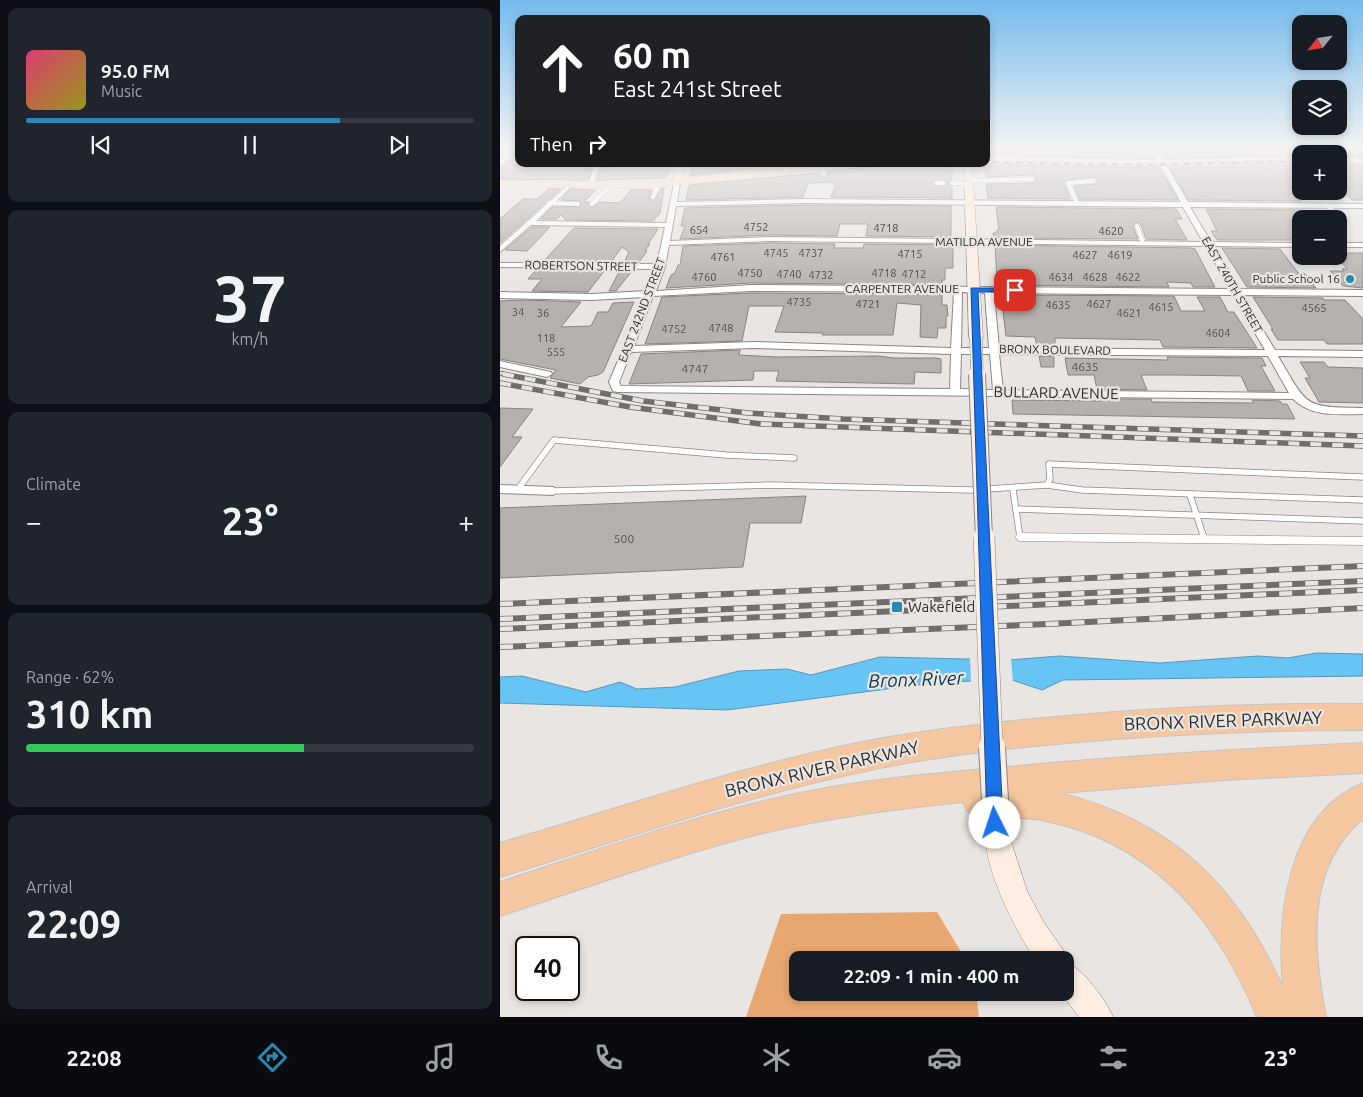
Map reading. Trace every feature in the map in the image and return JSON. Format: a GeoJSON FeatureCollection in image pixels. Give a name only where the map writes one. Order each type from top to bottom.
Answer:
{"type":"FeatureCollection","features":[{"type":"Feature","properties":{"kind":"highway","name":"BRONX RIVER PARKWAY"},"geometry":{"type":"LineString","coordinates":[[500,860],[758,782],[828,764],[904,749],[1010,735],[1092,727],[1230,720],[1363,717]]}},
{"type":"Feature","properties":{"kind":"highway"},"geometry":{"type":"LineString","coordinates":[[500,899],[728,826],[807,808],[884,794],[1107,773],[1363,758]]}},
{"type":"Feature","properties":{"kind":"highway"},"geometry":{"type":"LineString","coordinates":[[884,794],[1045,805],[1092,818],[1128,832],[1177,865],[1209,898],[1242,945],[1256,971],[1276,1017]]}},
{"type":"Feature","properties":{"kind":"highway"},"geometry":{"type":"LineString","coordinates":[[1308,1017],[1299,974],[1298,950],[1298,926],[1306,882],[1311,864],[1327,834],[1348,811],[1363,800]]}},
{"type":"Feature","properties":{"kind":"street"},"geometry":{"type":"LineString","coordinates":[[500,250],[558,195]]}},
{"type":"Feature","properties":{"kind":"street","name":"EAST 242ND STREET"},"geometry":{"type":"LineString","coordinates":[[623,389],[617,389],[614,382],[661,267],[676,195]]}},
{"type":"Feature","properties":{"kind":"street"},"geometry":{"type":"LineString","coordinates":[[970,195],[994,802],[997,835],[1004,869],[1015,897],[1046,951]]}},
{"type":"Feature","properties":{"kind":"street","name":"EAST 240TH STREET"},"geometry":{"type":"LineString","coordinates":[[1180,195],[1296,396]]}},
{"type":"Feature","properties":{"kind":"street"},"geometry":{"type":"LineString","coordinates":[[674,204],[804,201],[1363,206]]}},
{"type":"Feature","properties":{"kind":"street"},"geometry":{"type":"LineString","coordinates":[[529,223],[670,225]]}},
{"type":"Feature","properties":{"kind":"street","name":"MATILDA AVENUE"},"geometry":{"type":"LineString","coordinates":[[667,243],[769,239],[1292,244]]}},
{"type":"Feature","properties":{"kind":"street"},"geometry":{"type":"LineString","coordinates":[[1347,245],[1363,245]]}},
{"type":"Feature","properties":{"kind":"street","name":"ROBERTSON STREET"},"geometry":{"type":"LineString","coordinates":[[500,265],[661,267]]}},
{"type":"Feature","properties":{"kind":"street","name":"CARPENTER AVENUE"},"geometry":{"type":"LineString","coordinates":[[500,295],[592,297],[751,288],[1363,293]]}},
{"type":"Feature","properties":{"kind":"street"},"geometry":{"type":"LineString","coordinates":[[955,392],[958,290]]}},
{"type":"Feature","properties":{"kind":"street"},"geometry":{"type":"LineString","coordinates":[[989,290],[998,393]]}},
{"type":"Feature","properties":{"kind":"street","name":"BRONX BOULEVARD"},"geometry":{"type":"LineString","coordinates":[[628,349],[754,345],[955,351],[1363,354]]}},
{"type":"Feature","properties":{"kind":"street"},"geometry":{"type":"LineString","coordinates":[[500,364],[547,374]]}},
{"type":"Feature","properties":{"kind":"street","name":"BULLARD AVENUE"},"geometry":{"type":"LineString","coordinates":[[623,389],[1296,396]]}},
{"type":"Feature","properties":{"kind":"street"},"geometry":{"type":"LineString","coordinates":[[1296,396],[1302,404],[1317,410],[1363,411]]}},
{"type":"Feature","properties":{"kind":"street"},"geometry":{"type":"LineString","coordinates":[[500,489],[553,491]]}},
{"type":"Feature","properties":{"kind":"street"},"geometry":{"type":"LineString","coordinates":[[1074,988],[1098,1017]]}},
{"type":"Feature","properties":{"kind":"street"},"geometry":{"type":"LineString","coordinates":[[1074,997],[1085,1017]]}},
{"type":"Feature","properties":{"kind":"lane"},"geometry":{"type":"LineString","coordinates":[[592,204],[601,195]]}},
{"type":"Feature","properties":{"kind":"lane"},"geometry":{"type":"LineString","coordinates":[[1074,195],[1077,203]]}},
{"type":"Feature","properties":{"kind":"lane"},"geometry":{"type":"LineString","coordinates":[[549,203],[578,204]]}},
{"type":"Feature","properties":{"kind":"lane"},"geometry":{"type":"LineString","coordinates":[[1327,205],[1332,210]]}},
{"type":"Feature","properties":{"kind":"lane"},"geometry":{"type":"LineString","coordinates":[[1137,226],[1143,243]]}},
{"type":"Feature","properties":{"kind":"lane"},"geometry":{"type":"LineString","coordinates":[[518,489],[554,440],[726,455],[794,458]]}},
{"type":"Feature","properties":{"kind":"lane"},"geometry":{"type":"LineString","coordinates":[[1047,485],[1050,479],[1049,464],[1363,477]]}},
{"type":"Feature","properties":{"kind":"lane"},"geometry":{"type":"LineString","coordinates":[[553,491],[731,485],[845,486],[946,492],[1013,490],[1047,485],[1082,490],[1363,500]]}},
{"type":"Feature","properties":{"kind":"lane"},"geometry":{"type":"LineString","coordinates":[[1013,490],[1020,537],[1363,541]]}},
{"type":"Feature","properties":{"kind":"lane"},"geometry":{"type":"LineString","coordinates":[[1190,495],[1204,539]]}},
{"type":"Feature","properties":{"kind":"lane"},"geometry":{"type":"LineString","coordinates":[[1016,509],[1363,521]]}},
{"type":"Feature","properties":{"kind":"shaded area"},"geometry":{"type":"Polygon","coordinates":[[[937,912],[961,951],[789,951],[789,1001],[977,1001],[979,1017],[746,1017],[781,914],[937,912]]]}},
{"type":"Feature","properties":{"kind":"water","name":"Bronx River"},"geometry":{"type":"Polygon","coordinates":[[[1316,653],[1363,654],[1363,676],[1063,680],[1042,690],[1012,680],[940,682],[727,710],[500,703],[500,677],[522,676],[586,692],[620,682],[637,689],[675,687],[739,671],[787,669],[811,675],[880,657],[1009,660],[1059,656],[1160,663],[1258,656],[1288,658],[1316,653]]]}},
{"type":"Feature","properties":{"kind":"pier"},"geometry":{"type":"Polygon","coordinates":[[[970,656],[1011,658],[1013,683],[971,684],[970,656]]]}},
{"type":"Feature","properties":{"kind":"building"},"geometry":{"type":"Polygon","coordinates":[[[541,195],[553,195],[500,243],[500,219],[523,199],[537,199],[541,195]]]}},
{"type":"Feature","properties":{"kind":"building"},"geometry":{"type":"Polygon","coordinates":[[[565,195],[591,195],[584,202],[589,202],[589,206],[592,208],[599,202],[620,203],[626,195],[650,195],[649,198],[654,201],[657,195],[663,195],[660,213],[653,221],[566,220],[561,215],[557,219],[541,219],[553,207],[581,206],[580,201],[561,200],[565,195]]]}},
{"type":"Feature","properties":{"kind":"building"},"geometry":{"type":"Polygon","coordinates":[[[687,195],[804,195],[803,197],[686,200],[687,195]]]}},
{"type":"Feature","properties":{"kind":"building"},"geometry":{"type":"Polygon","coordinates":[[[832,195],[952,195],[952,198],[831,197],[832,195]]]}},
{"type":"Feature","properties":{"kind":"building"},"geometry":{"type":"Polygon","coordinates":[[[988,195],[1069,195],[1071,199],[988,198],[988,195]]]}},
{"type":"Feature","properties":{"kind":"building"},"geometry":{"type":"Polygon","coordinates":[[[1078,195],[1175,195],[1178,200],[1079,199],[1078,195]]]}},
{"type":"Feature","properties":{"kind":"building"},"geometry":{"type":"Polygon","coordinates":[[[1186,195],[1292,195],[1292,200],[1301,201],[1189,200],[1186,195]]]}},
{"type":"Feature","properties":{"kind":"building"},"geometry":{"type":"Polygon","coordinates":[[[1347,195],[1363,195],[1363,200],[1352,200],[1347,195]]]}},
{"type":"Feature","properties":{"kind":"building"},"geometry":{"type":"Polygon","coordinates":[[[804,205],[951,206],[951,237],[866,236],[868,224],[840,224],[837,236],[769,235],[680,239],[685,226],[681,226],[685,208],[804,205]]]}},
{"type":"Feature","properties":{"kind":"building"},"geometry":{"type":"Polygon","coordinates":[[[996,207],[1176,209],[1182,219],[1175,219],[1187,240],[1146,239],[1141,225],[1137,222],[1133,226],[1138,239],[994,238],[993,233],[999,230],[996,207]]]}},
{"type":"Feature","properties":{"kind":"building"},"geometry":{"type":"Polygon","coordinates":[[[1206,209],[1301,210],[1292,210],[1292,240],[1217,240],[1211,231],[1217,231],[1206,209]]]}},
{"type":"Feature","properties":{"kind":"building"},"geometry":{"type":"Polygon","coordinates":[[[532,227],[550,227],[527,251],[505,250],[532,227]]]}},
{"type":"Feature","properties":{"kind":"building"},"geometry":{"type":"Polygon","coordinates":[[[574,228],[658,229],[639,262],[624,262],[629,252],[622,247],[611,262],[544,261],[574,228]]]}},
{"type":"Feature","properties":{"kind":"building"},"geometry":{"type":"Polygon","coordinates":[[[769,243],[835,244],[834,248],[863,248],[864,244],[951,245],[953,247],[953,268],[945,268],[945,280],[942,280],[942,285],[751,283],[666,288],[671,275],[675,273],[678,265],[680,265],[683,246],[769,243]]]}},
{"type":"Feature","properties":{"kind":"building"},"geometry":{"type":"Polygon","coordinates":[[[995,245],[1191,248],[1195,249],[1215,287],[1193,287],[1191,283],[1167,282],[1169,287],[1000,285],[1000,280],[997,280],[995,245]]]}},
{"type":"Feature","properties":{"kind":"building"},"geometry":{"type":"Polygon","coordinates":[[[1222,248],[1280,249],[1299,274],[1304,273],[1316,288],[1247,287],[1222,248]]]}},
{"type":"Feature","properties":{"kind":"building"},"geometry":{"type":"Polygon","coordinates":[[[1347,253],[1363,253],[1363,288],[1343,286],[1330,271],[1344,271],[1342,269],[1347,269],[1344,265],[1347,265],[1347,253]]]}},
{"type":"Feature","properties":{"kind":"building"},"geometry":{"type":"Polygon","coordinates":[[[537,269],[605,270],[588,292],[532,291],[542,279],[528,279],[537,269]]]}},
{"type":"Feature","properties":{"kind":"building"},"geometry":{"type":"Polygon","coordinates":[[[620,270],[632,271],[616,291],[609,291],[620,270]]]}},
{"type":"Feature","properties":{"kind":"building"},"geometry":{"type":"Polygon","coordinates":[[[751,293],[942,294],[942,305],[947,305],[948,316],[946,316],[946,328],[938,328],[937,338],[920,337],[921,305],[897,303],[893,335],[822,335],[823,333],[775,332],[784,306],[749,306],[742,341],[645,344],[662,297],[751,293]]]}},
{"type":"Feature","properties":{"kind":"building"},"geometry":{"type":"Polygon","coordinates":[[[1001,295],[1174,296],[1181,311],[1205,311],[1197,297],[1220,297],[1228,312],[1234,312],[1257,348],[1163,347],[1160,340],[1055,338],[1055,347],[1037,346],[1035,337],[1006,336],[1001,295]]]}},
{"type":"Feature","properties":{"kind":"building"},"geometry":{"type":"Polygon","coordinates":[[[1253,297],[1345,300],[1363,319],[1363,344],[1327,344],[1324,340],[1278,340],[1253,297]]]}},
{"type":"Feature","properties":{"kind":"building"},"geometry":{"type":"Polygon","coordinates":[[[500,301],[581,302],[561,327],[591,326],[598,312],[608,312],[613,303],[634,302],[603,372],[588,377],[580,384],[550,378],[556,370],[500,359],[500,301]]]}},
{"type":"Feature","properties":{"kind":"building"},"geometry":{"type":"Polygon","coordinates":[[[740,350],[739,355],[778,357],[878,356],[936,358],[941,359],[941,373],[915,372],[914,384],[776,381],[779,371],[754,371],[753,380],[629,384],[641,354],[740,350]]]}},
{"type":"Feature","properties":{"kind":"building"},"geometry":{"type":"Polygon","coordinates":[[[1039,356],[1054,356],[1054,367],[1041,367],[1039,356]]]}},
{"type":"Feature","properties":{"kind":"building"},"geometry":{"type":"Polygon","coordinates":[[[1167,357],[1262,358],[1266,366],[1261,366],[1275,391],[1248,391],[1241,376],[1179,375],[1141,375],[1147,390],[1097,389],[1094,375],[1068,375],[1065,358],[1168,360],[1167,357]]]}},
{"type":"Feature","properties":{"kind":"building"},"geometry":{"type":"Polygon","coordinates":[[[1300,362],[1324,362],[1328,367],[1363,368],[1363,403],[1319,402],[1305,378],[1310,378],[1300,362]]]}},
{"type":"Feature","properties":{"kind":"building"},"geometry":{"type":"Polygon","coordinates":[[[1099,399],[1151,399],[1152,402],[1254,403],[1252,400],[1280,401],[1282,404],[1287,404],[1295,419],[1013,414],[1012,400],[1100,401],[1099,399]]]}},
{"type":"Feature","properties":{"kind":"building"},"geometry":{"type":"Polygon","coordinates":[[[500,408],[533,409],[512,437],[522,437],[500,467],[500,408]]]}},
{"type":"Feature","properties":{"kind":"building"},"geometry":{"type":"Polygon","coordinates":[[[806,496],[801,523],[750,523],[743,567],[500,578],[500,508],[806,496]]]}},
{"type":"Feature","properties":{"kind":"railway"},"geometry":{"type":"LineString","coordinates":[[500,373],[509,375]]}},
{"type":"Feature","properties":{"kind":"railway"},"geometry":{"type":"LineString","coordinates":[[503,374],[643,401],[748,413],[843,419],[1363,436]]}},
{"type":"Feature","properties":{"kind":"railway"},"geometry":{"type":"LineString","coordinates":[[500,383],[630,407],[761,424],[1363,446]]}},
{"type":"Feature","properties":{"kind":"railway"},"geometry":{"type":"LineString","coordinates":[[500,604],[1363,566]]}},
{"type":"Feature","properties":{"kind":"railway"},"geometry":{"type":"LineString","coordinates":[[500,619],[1363,581]]}},
{"type":"Feature","properties":{"kind":"railway"},"geometry":{"type":"LineString","coordinates":[[500,629],[1363,590]]}},
{"type":"Feature","properties":{"kind":"railway"},"geometry":{"type":"LineString","coordinates":[[500,647],[1048,624],[1363,608]]}},
{"type":"Feature","properties":{"kind":"place","name":"Public School 16"},"geometry":{"type":"Point","coordinates":[1350,279]}},
{"type":"Feature","properties":{"kind":"place","name":"Wakefield"},"geometry":{"type":"Point","coordinates":[897,607]}},
{"type":"Feature","properties":{"kind":"route"},"geometry":{"type":"LineString","coordinates":[[995,823],[974,290],[1015,290]]}}]}
